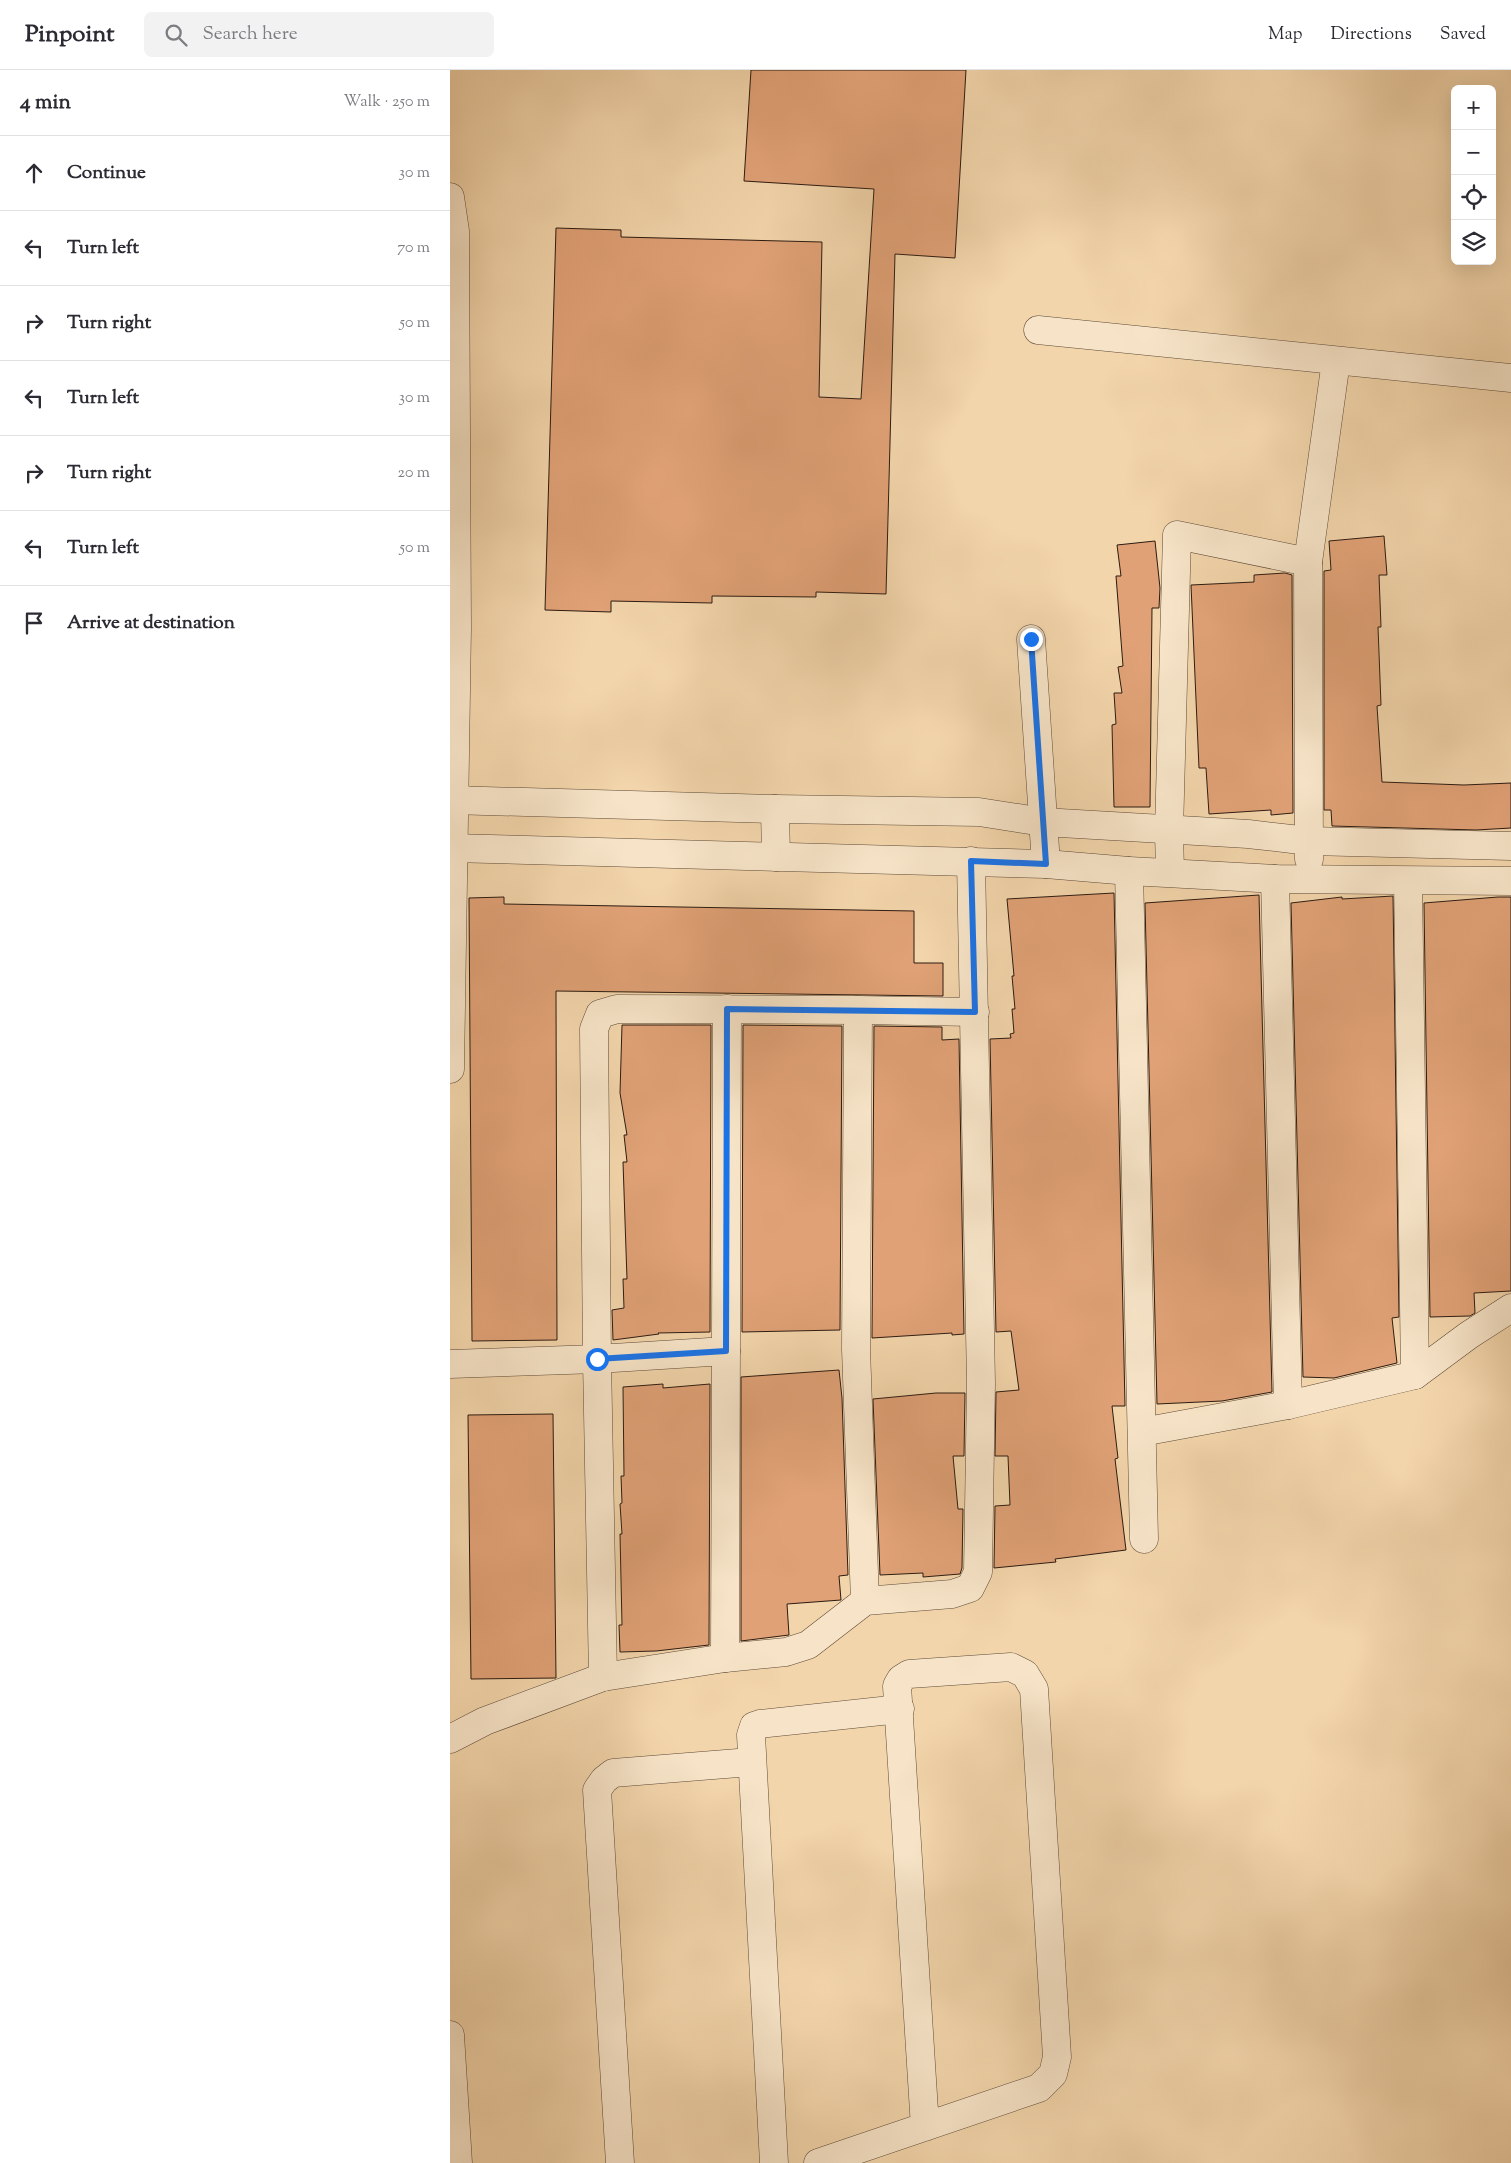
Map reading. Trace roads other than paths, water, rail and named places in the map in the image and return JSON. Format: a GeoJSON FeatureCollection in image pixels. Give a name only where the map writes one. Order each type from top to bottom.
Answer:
{"type":"FeatureCollection","features":[{"type":"Feature","properties":{"kind":"street"},"geometry":{"type":"LineString","coordinates":[[450,196],[455,230],[450,1070]]}},
{"type":"Feature","properties":{"kind":"street"},"geometry":{"type":"LineString","coordinates":[[1038,330],[1511,378]]}},
{"type":"Feature","properties":{"kind":"street"},"geometry":{"type":"LineString","coordinates":[[1310,878],[1308,562],[1336,361]]}},
{"type":"Feature","properties":{"kind":"street"},"geometry":{"type":"LineString","coordinates":[[1170,872],[1169,831],[1176,535],[1308,562]]}},
{"type":"Feature","properties":{"kind":"street"},"geometry":{"type":"LineString","coordinates":[[1031,639],[1046,864]]}},
{"type":"Feature","properties":{"kind":"street"},"geometry":{"type":"LineString","coordinates":[[452,800],[775,809],[978,812],[1043,822],[1169,831],[1248,834],[1310,841],[1511,846]]}},
{"type":"Feature","properties":{"kind":"street"},"geometry":{"type":"LineString","coordinates":[[775,809],[776,857]]}},
{"type":"Feature","properties":{"kind":"street"},"geometry":{"type":"LineString","coordinates":[[452,848],[971,861],[1275,879],[1511,881]]}},
{"type":"Feature","properties":{"kind":"street"},"geometry":{"type":"LineString","coordinates":[[450,1739],[485,1721],[603,1676],[725,1658],[786,1652],[808,1645],[865,1601],[952,1594],[970,1588],[978,1572],[981,1383],[971,861]]}},
{"type":"Feature","properties":{"kind":"street"},"geometry":{"type":"LineString","coordinates":[[1129,871],[1144,1539]]}},
{"type":"Feature","properties":{"kind":"street"},"geometry":{"type":"LineString","coordinates":[[1275,879],[1288,1405]]}},
{"type":"Feature","properties":{"kind":"street"},"geometry":{"type":"LineString","coordinates":[[1408,881],[1415,1376]]}},
{"type":"Feature","properties":{"kind":"street"},"geometry":{"type":"LineString","coordinates":[[603,1676],[597,1359],[594,1029],[600,1014],[617,1009],[975,1012]]}},
{"type":"Feature","properties":{"kind":"street"},"geometry":{"type":"LineString","coordinates":[[725,1658],[727,1009]]}},
{"type":"Feature","properties":{"kind":"street"},"geometry":{"type":"LineString","coordinates":[[858,1010],[856,1349],[865,1601]]}},
{"type":"Feature","properties":{"kind":"street"},"geometry":{"type":"LineString","coordinates":[[1142,1432],[1288,1405],[1415,1376],[1469,1335],[1511,1308]]}},
{"type":"Feature","properties":{"kind":"street"},"geometry":{"type":"LineString","coordinates":[[450,1364],[597,1359],[726,1351]]}},
{"type":"Feature","properties":{"kind":"street"},"geometry":{"type":"LineString","coordinates":[[818,2163],[925,2127],[1039,2088],[1053,2074],[1057,2057],[1034,1689],[1025,1674],[1012,1667],[909,1674],[901,1679],[898,1686],[925,2127]]}},
{"type":"Feature","properties":{"kind":"street"},"geometry":{"type":"LineString","coordinates":[[774,2163],[750,1735],[754,1726],[760,1724],[900,1709]]}},
{"type":"Feature","properties":{"kind":"street"},"geometry":{"type":"LineString","coordinates":[[620,2163],[597,1790],[604,1780],[614,1773],[751,1762]]}},
{"type":"Feature","properties":{"kind":"street"},"geometry":{"type":"LineString","coordinates":[[450,2035],[458,2163]]}}]}
